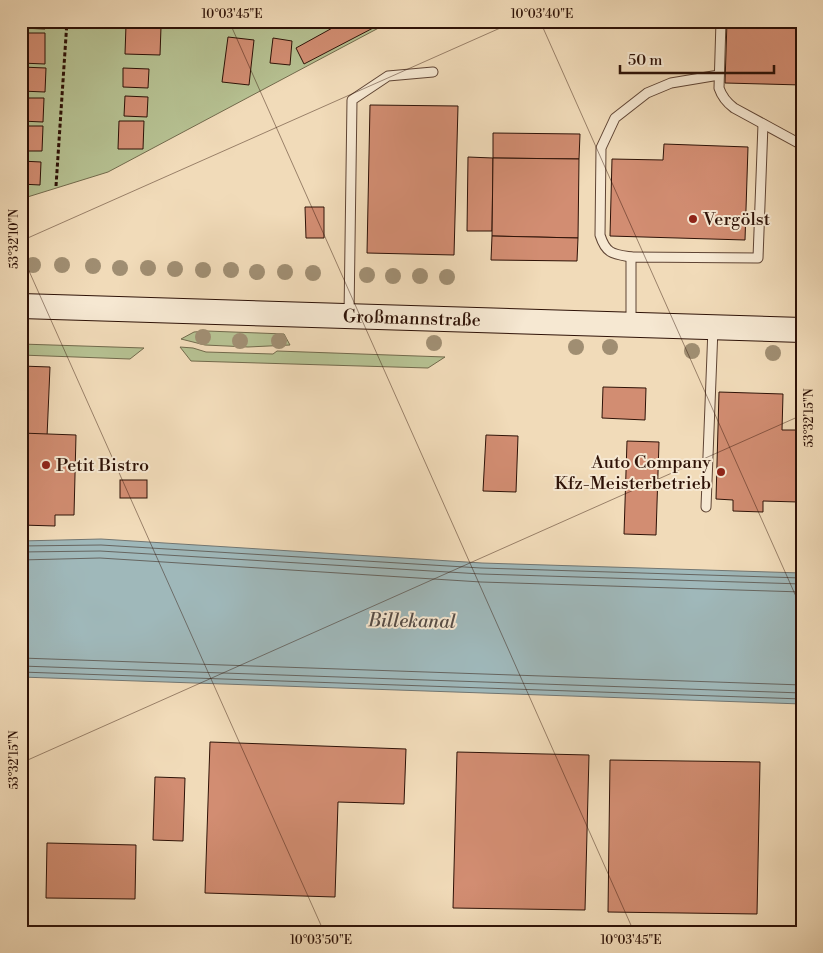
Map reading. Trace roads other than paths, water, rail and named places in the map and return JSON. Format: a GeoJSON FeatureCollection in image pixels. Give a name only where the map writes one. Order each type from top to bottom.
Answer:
{"type":"FeatureCollection","features":[{"type":"Feature","properties":{"kind":"main road","name":"Großmannstraße"},"geometry":{"type":"LineString","coordinates":[[21,306],[802,330]]}},
{"type":"Feature","properties":{"kind":"lane"},"geometry":{"type":"LineString","coordinates":[[720,21],[719,88],[725,101],[734,108],[802,144]]}},
{"type":"Feature","properties":{"kind":"lane"},"geometry":{"type":"LineString","coordinates":[[350,316],[352,100],[388,76],[433,72]]}},
{"type":"Feature","properties":{"kind":"lane"},"geometry":{"type":"LineString","coordinates":[[720,75],[670,83],[647,94],[616,118],[602,148],[600,235],[603,245],[612,254],[631,258],[758,258],[763,124]]}},
{"type":"Feature","properties":{"kind":"lane"},"geometry":{"type":"LineString","coordinates":[[631,258],[631,325]]}},
{"type":"Feature","properties":{"kind":"lane"},"geometry":{"type":"LineString","coordinates":[[706,507],[713,327]]}},
{"type":"Feature","properties":{"kind":"water","name":"Billekanal"},"geometry":{"type":"Polygon","coordinates":[[[101,539],[482,563],[802,573],[802,704],[21,677],[21,541],[101,539]]]}},
{"type":"Feature","properties":{"kind":"place","name":"Vergölst"},"geometry":{"type":"Point","coordinates":[693,219]}},
{"type":"Feature","properties":{"kind":"place","name":"Petit Bistro"},"geometry":{"type":"Point","coordinates":[46,465]}},
{"type":"Feature","properties":{"kind":"place","name":"Auto Company Kfz-Meisterbetrieb"},"geometry":{"type":"Point","coordinates":[721,472]}}]}
